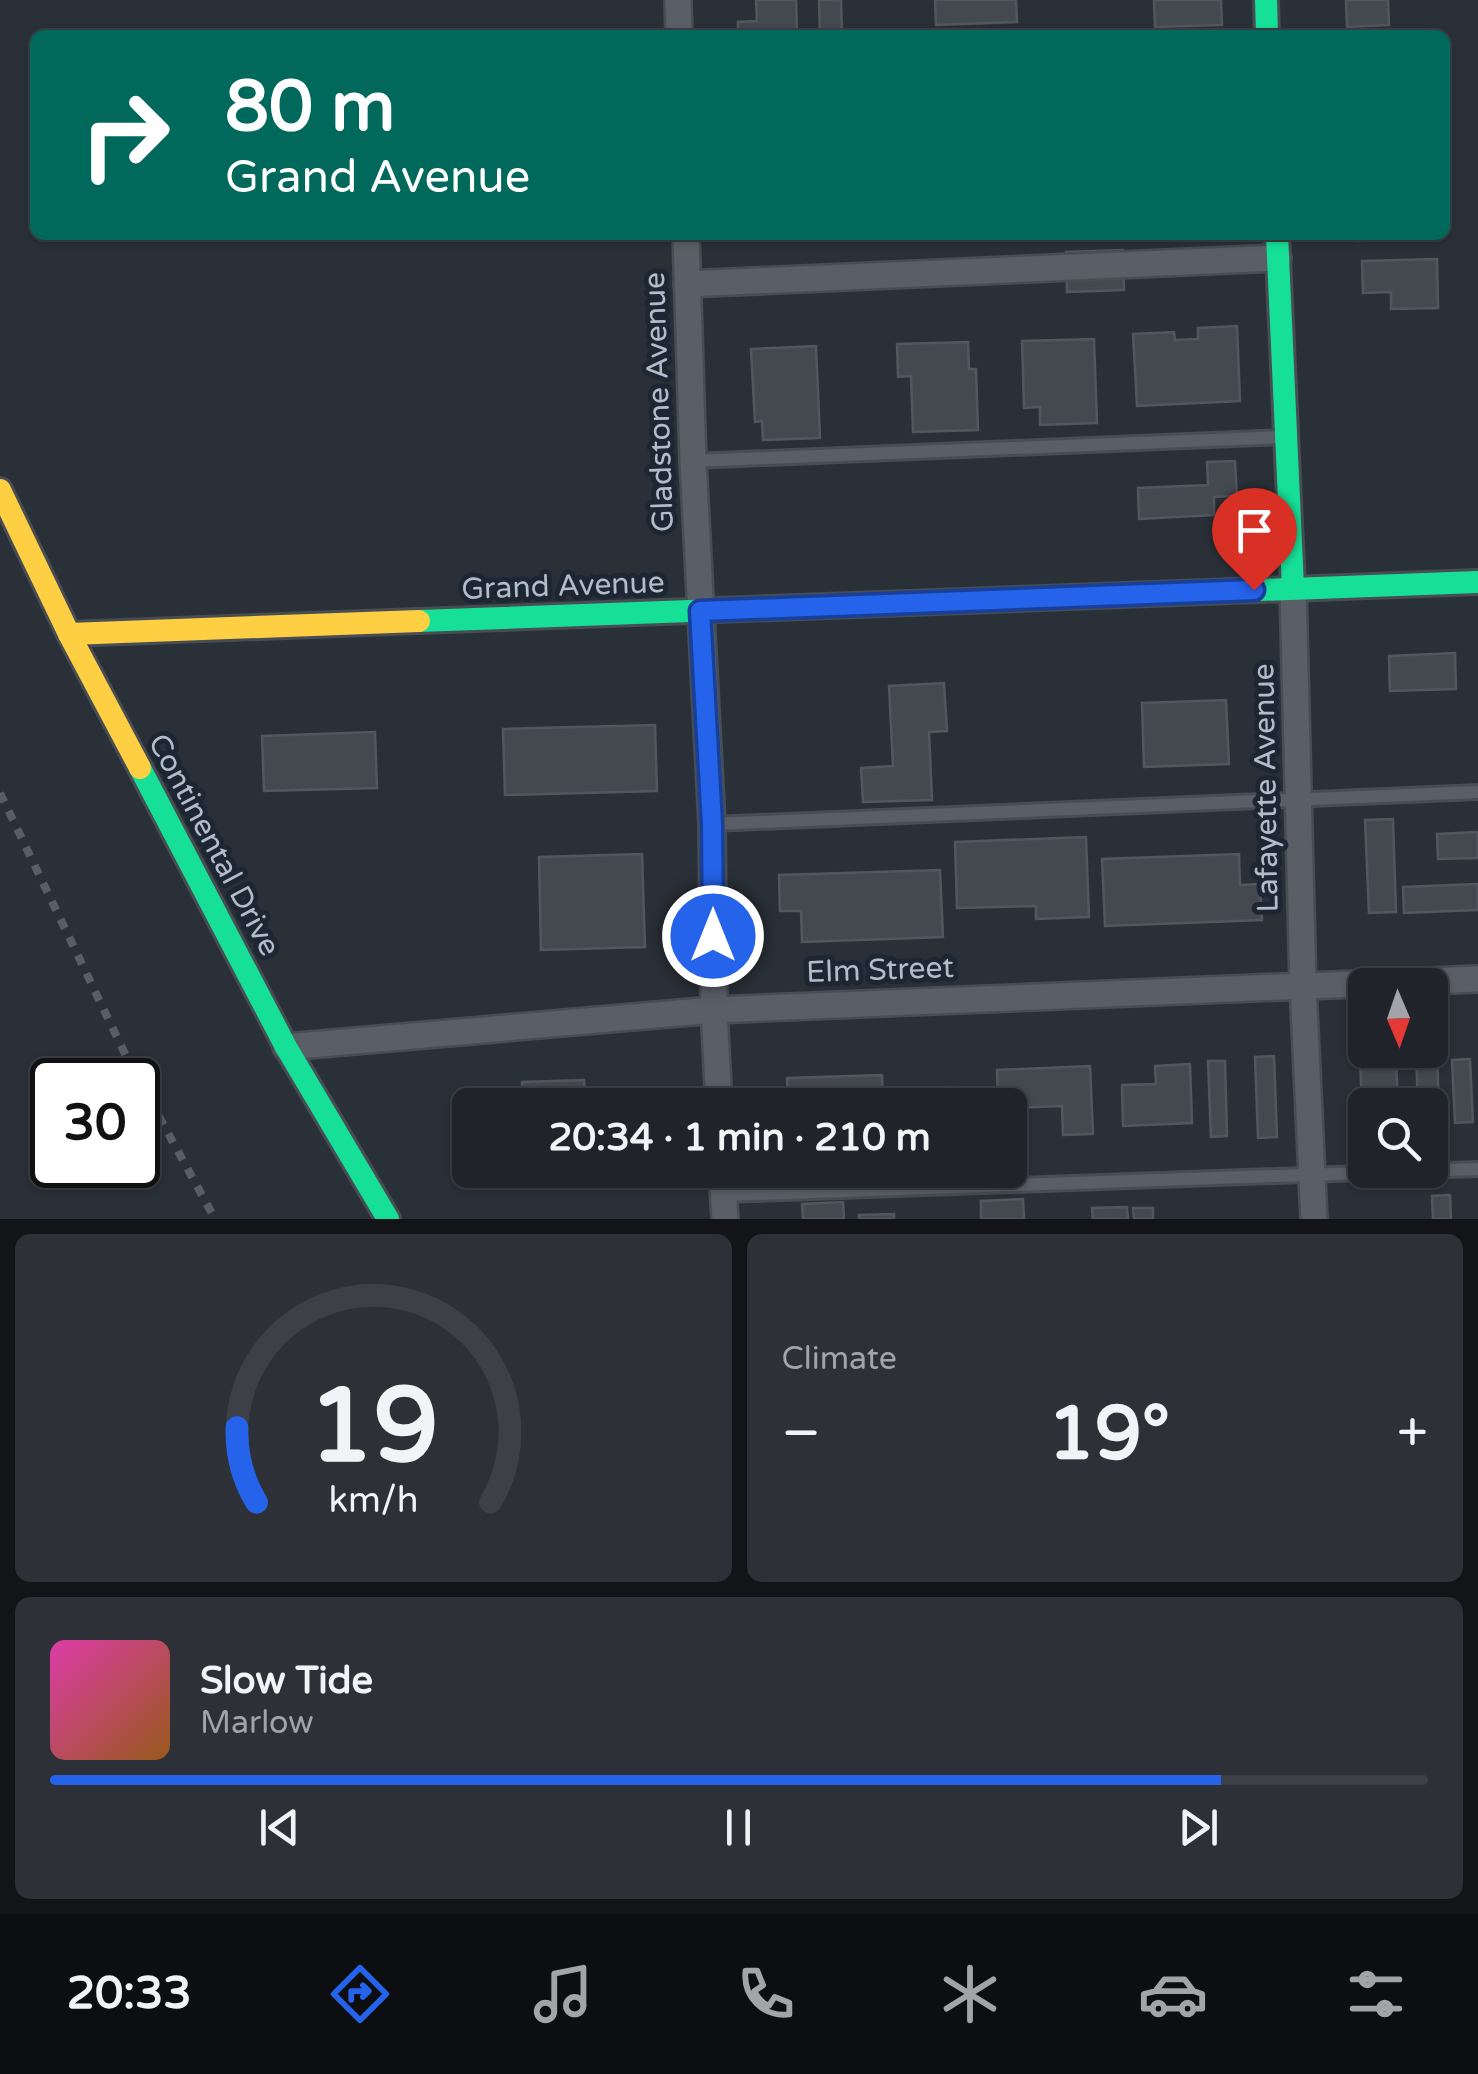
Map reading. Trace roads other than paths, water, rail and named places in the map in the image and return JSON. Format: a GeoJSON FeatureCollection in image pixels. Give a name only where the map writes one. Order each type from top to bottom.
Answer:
{"type":"FeatureCollection","features":[{"type":"Feature","properties":{"kind":"main road"},"geometry":{"type":"LineString","coordinates":[[1266,0],[1267,30]]}},
{"type":"Feature","properties":{"kind":"main road","name":"Lafayette Avenue"},"geometry":{"type":"LineString","coordinates":[[1277,246],[1293,588]]}},
{"type":"Feature","properties":{"kind":"main road","name":"Continental Drive"},"geometry":{"type":"LineString","coordinates":[[0,490],[70,634],[286,1047],[388,1219]]}},
{"type":"Feature","properties":{"kind":"main road","name":"Grand Avenue"},"geometry":{"type":"LineString","coordinates":[[70,634],[1478,582]]}},
{"type":"Feature","properties":{"kind":"street"},"geometry":{"type":"LineString","coordinates":[[678,0],[680,30]]}},
{"type":"Feature","properties":{"kind":"street","name":"Gladstone Avenue"},"geometry":{"type":"LineString","coordinates":[[686,240],[712,824],[718,1088]]}},
{"type":"Feature","properties":{"kind":"street"},"geometry":{"type":"LineString","coordinates":[[687,284],[1277,246]]}},
{"type":"Feature","properties":{"kind":"street","name":"Lafayette Avenue"},"geometry":{"type":"LineString","coordinates":[[1293,588],[1303,986],[1314,1219]]}},
{"type":"Feature","properties":{"kind":"street","name":"Elm Street"},"geometry":{"type":"LineString","coordinates":[[286,1047],[714,1010],[1478,980]]}},
{"type":"Feature","properties":{"kind":"lane"},"geometry":{"type":"LineString","coordinates":[[694,462],[1286,436]]}},
{"type":"Feature","properties":{"kind":"lane"},"geometry":{"type":"LineString","coordinates":[[712,824],[1478,792]]}},
{"type":"Feature","properties":{"kind":"lane"},"geometry":{"type":"LineString","coordinates":[[724,1195],[1478,1169]]}},
{"type":"Feature","properties":{"kind":"railway"},"geometry":{"type":"LineString","coordinates":[[0,793],[127,1058],[215,1219]]}}]}
